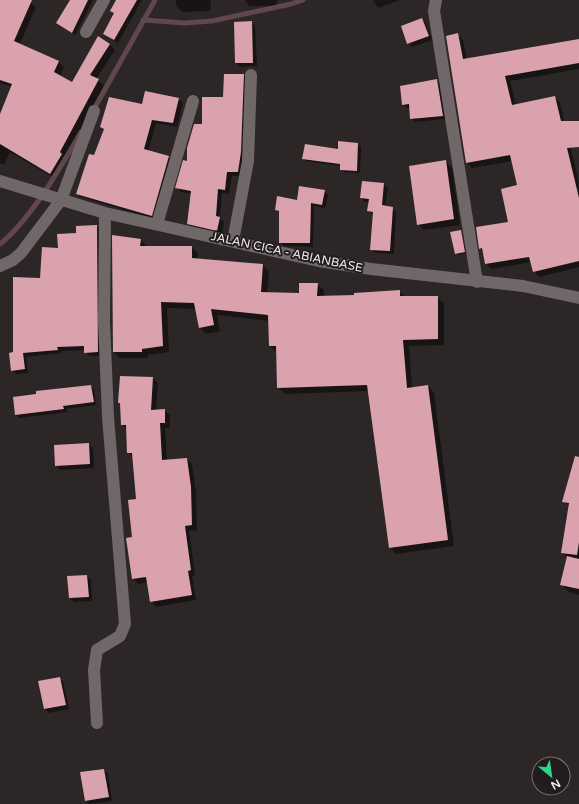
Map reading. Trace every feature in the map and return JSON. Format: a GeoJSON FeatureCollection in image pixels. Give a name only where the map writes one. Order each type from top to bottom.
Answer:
{"type":"FeatureCollection","features":[{"type":"Feature","properties":{"kind":"street"},"geometry":{"type":"LineString","coordinates":[[86,32],[104,0]]}},
{"type":"Feature","properties":{"kind":"street"},"geometry":{"type":"LineString","coordinates":[[436,0],[434,11],[477,282]]}},
{"type":"Feature","properties":{"kind":"street"},"geometry":{"type":"LineString","coordinates":[[233,241],[248,161],[251,75]]}},
{"type":"Feature","properties":{"kind":"street"},"geometry":{"type":"LineString","coordinates":[[157,224],[193,101]]}},
{"type":"Feature","properties":{"kind":"street"},"geometry":{"type":"LineString","coordinates":[[0,266],[13,260],[21,253],[58,198],[94,111]]}},
{"type":"Feature","properties":{"kind":"street","name":"JALAN CICA - ABIANBASE"},"geometry":{"type":"LineString","coordinates":[[0,181],[105,213],[319,261],[371,269],[522,286],[579,298]]}},
{"type":"Feature","properties":{"kind":"street"},"geometry":{"type":"LineString","coordinates":[[98,723],[94,670],[97,650],[120,636],[125,624],[126,613],[114,507],[108,417],[104,321],[105,213]]}},
{"type":"Feature","properties":{"kind":"building"},"geometry":{"type":"Polygon","coordinates":[[[0,0],[32,0],[14,41],[59,61],[54,72],[72,82],[98,36],[110,44],[90,75],[99,79],[60,152],[62,154],[50,174],[0,144],[0,114],[12,84],[0,80],[0,0]]]}},
{"type":"Feature","properties":{"kind":"building"},"geometry":{"type":"Polygon","coordinates":[[[70,0],[88,0],[72,33],[56,23],[70,0]]]}},
{"type":"Feature","properties":{"kind":"building"},"geometry":{"type":"Polygon","coordinates":[[[116,0],[137,0],[114,40],[103,34],[114,13],[110,11],[116,0]]]}},
{"type":"Feature","properties":{"kind":"building"},"geometry":{"type":"Polygon","coordinates":[[[422,18],[429,36],[407,44],[401,26],[422,18]]]}},
{"type":"Feature","properties":{"kind":"building"},"geometry":{"type":"Polygon","coordinates":[[[252,21],[253,63],[235,63],[234,22],[252,21]]]}},
{"type":"Feature","properties":{"kind":"building"},"geometry":{"type":"Polygon","coordinates":[[[458,33],[463,59],[579,39],[579,63],[505,76],[512,105],[555,96],[561,121],[579,121],[579,147],[567,148],[579,198],[579,261],[533,272],[529,257],[485,264],[482,248],[479,249],[476,227],[508,222],[501,189],[517,185],[510,155],[466,163],[446,36],[458,33]]]}},
{"type":"Feature","properties":{"kind":"building"},"geometry":{"type":"Polygon","coordinates":[[[224,74],[244,74],[241,152],[238,172],[227,172],[225,190],[218,189],[216,216],[220,217],[217,231],[187,224],[191,191],[175,188],[183,160],[187,161],[187,148],[194,124],[202,124],[202,97],[223,97],[224,74]]]}},
{"type":"Feature","properties":{"kind":"building"},"geometry":{"type":"Polygon","coordinates":[[[437,79],[443,116],[410,119],[409,104],[402,105],[400,86],[437,79]]]}},
{"type":"Feature","properties":{"kind":"building"},"geometry":{"type":"Polygon","coordinates":[[[145,91],[179,98],[173,123],[152,120],[144,149],[169,156],[152,216],[76,194],[89,154],[94,155],[104,129],[100,127],[109,97],[142,104],[145,91]]]}},
{"type":"Feature","properties":{"kind":"building"},"geometry":{"type":"Polygon","coordinates":[[[338,141],[358,143],[357,171],[340,170],[340,164],[302,159],[305,144],[338,149],[338,141]]]}},
{"type":"Feature","properties":{"kind":"building"},"geometry":{"type":"Polygon","coordinates":[[[446,160],[454,219],[417,225],[409,166],[446,160]]]}},
{"type":"Feature","properties":{"kind":"building"},"geometry":{"type":"Polygon","coordinates":[[[362,181],[384,183],[382,205],[393,207],[390,251],[370,250],[373,212],[367,211],[369,199],[360,198],[362,181]]]}},
{"type":"Feature","properties":{"kind":"building"},"geometry":{"type":"Polygon","coordinates":[[[299,186],[325,190],[322,205],[311,203],[310,243],[279,243],[279,211],[275,210],[277,196],[297,200],[299,186]]]}},
{"type":"Feature","properties":{"kind":"building"},"geometry":{"type":"Polygon","coordinates":[[[97,225],[98,352],[84,353],[84,346],[57,347],[58,350],[23,353],[25,369],[11,371],[9,353],[13,352],[13,277],[40,278],[42,247],[58,248],[57,234],[76,233],[76,226],[97,225]]]}},
{"type":"Feature","properties":{"kind":"building"},"geometry":{"type":"Polygon","coordinates":[[[461,230],[465,252],[455,254],[450,232],[461,230]]]}},
{"type":"Feature","properties":{"kind":"building"},"geometry":{"type":"Polygon","coordinates":[[[112,235],[141,239],[140,246],[192,246],[192,258],[263,264],[261,292],[299,293],[299,283],[318,283],[317,296],[354,295],[354,293],[400,290],[400,296],[438,296],[438,339],[403,340],[407,388],[428,385],[448,540],[389,548],[367,385],[277,388],[276,346],[269,346],[268,315],[211,309],[214,325],[199,328],[194,303],[161,302],[163,346],[142,349],[142,352],[113,352],[112,235]]]}},
{"type":"Feature","properties":{"kind":"building"},"geometry":{"type":"Polygon","coordinates":[[[120,376],[153,377],[151,410],[165,409],[165,423],[160,423],[162,460],[187,458],[191,487],[192,525],[185,526],[191,570],[188,571],[192,595],[150,602],[146,577],[132,579],[126,538],[132,537],[128,500],[136,499],[132,453],[127,453],[126,425],[121,425],[120,403],[118,403],[120,376]]]}},
{"type":"Feature","properties":{"kind":"building"},"geometry":{"type":"Polygon","coordinates":[[[91,385],[94,402],[63,406],[64,409],[15,415],[13,397],[36,394],[36,391],[91,385]]]}},
{"type":"Feature","properties":{"kind":"building"},"geometry":{"type":"Polygon","coordinates":[[[89,443],[90,464],[55,466],[54,445],[89,443]]]}},
{"type":"Feature","properties":{"kind":"building"},"geometry":{"type":"Polygon","coordinates":[[[575,456],[579,457],[579,542],[577,555],[561,553],[569,503],[562,502],[575,456]]]}},
{"type":"Feature","properties":{"kind":"building"},"geometry":{"type":"Polygon","coordinates":[[[567,556],[579,559],[579,589],[560,585],[567,556]]]}},
{"type":"Feature","properties":{"kind":"building"},"geometry":{"type":"Polygon","coordinates":[[[87,575],[89,597],[69,598],[67,576],[87,575]]]}},
{"type":"Feature","properties":{"kind":"building"},"geometry":{"type":"Polygon","coordinates":[[[60,677],[66,705],[44,709],[38,681],[60,677]]]}},
{"type":"Feature","properties":{"kind":"building"},"geometry":{"type":"Polygon","coordinates":[[[104,769],[109,797],[85,801],[80,772],[104,769]]]}},
{"type":"Feature","properties":{"kind":"waterway"},"geometry":{"type":"LineString","coordinates":[[93,111],[155,0]]}},
{"type":"Feature","properties":{"kind":"waterway"},"geometry":{"type":"LineString","coordinates":[[143,20],[185,23],[212,21],[303,0]]}},
{"type":"Feature","properties":{"kind":"waterway"},"geometry":{"type":"LineString","coordinates":[[0,244],[23,221],[45,192],[81,132]]}}]}
